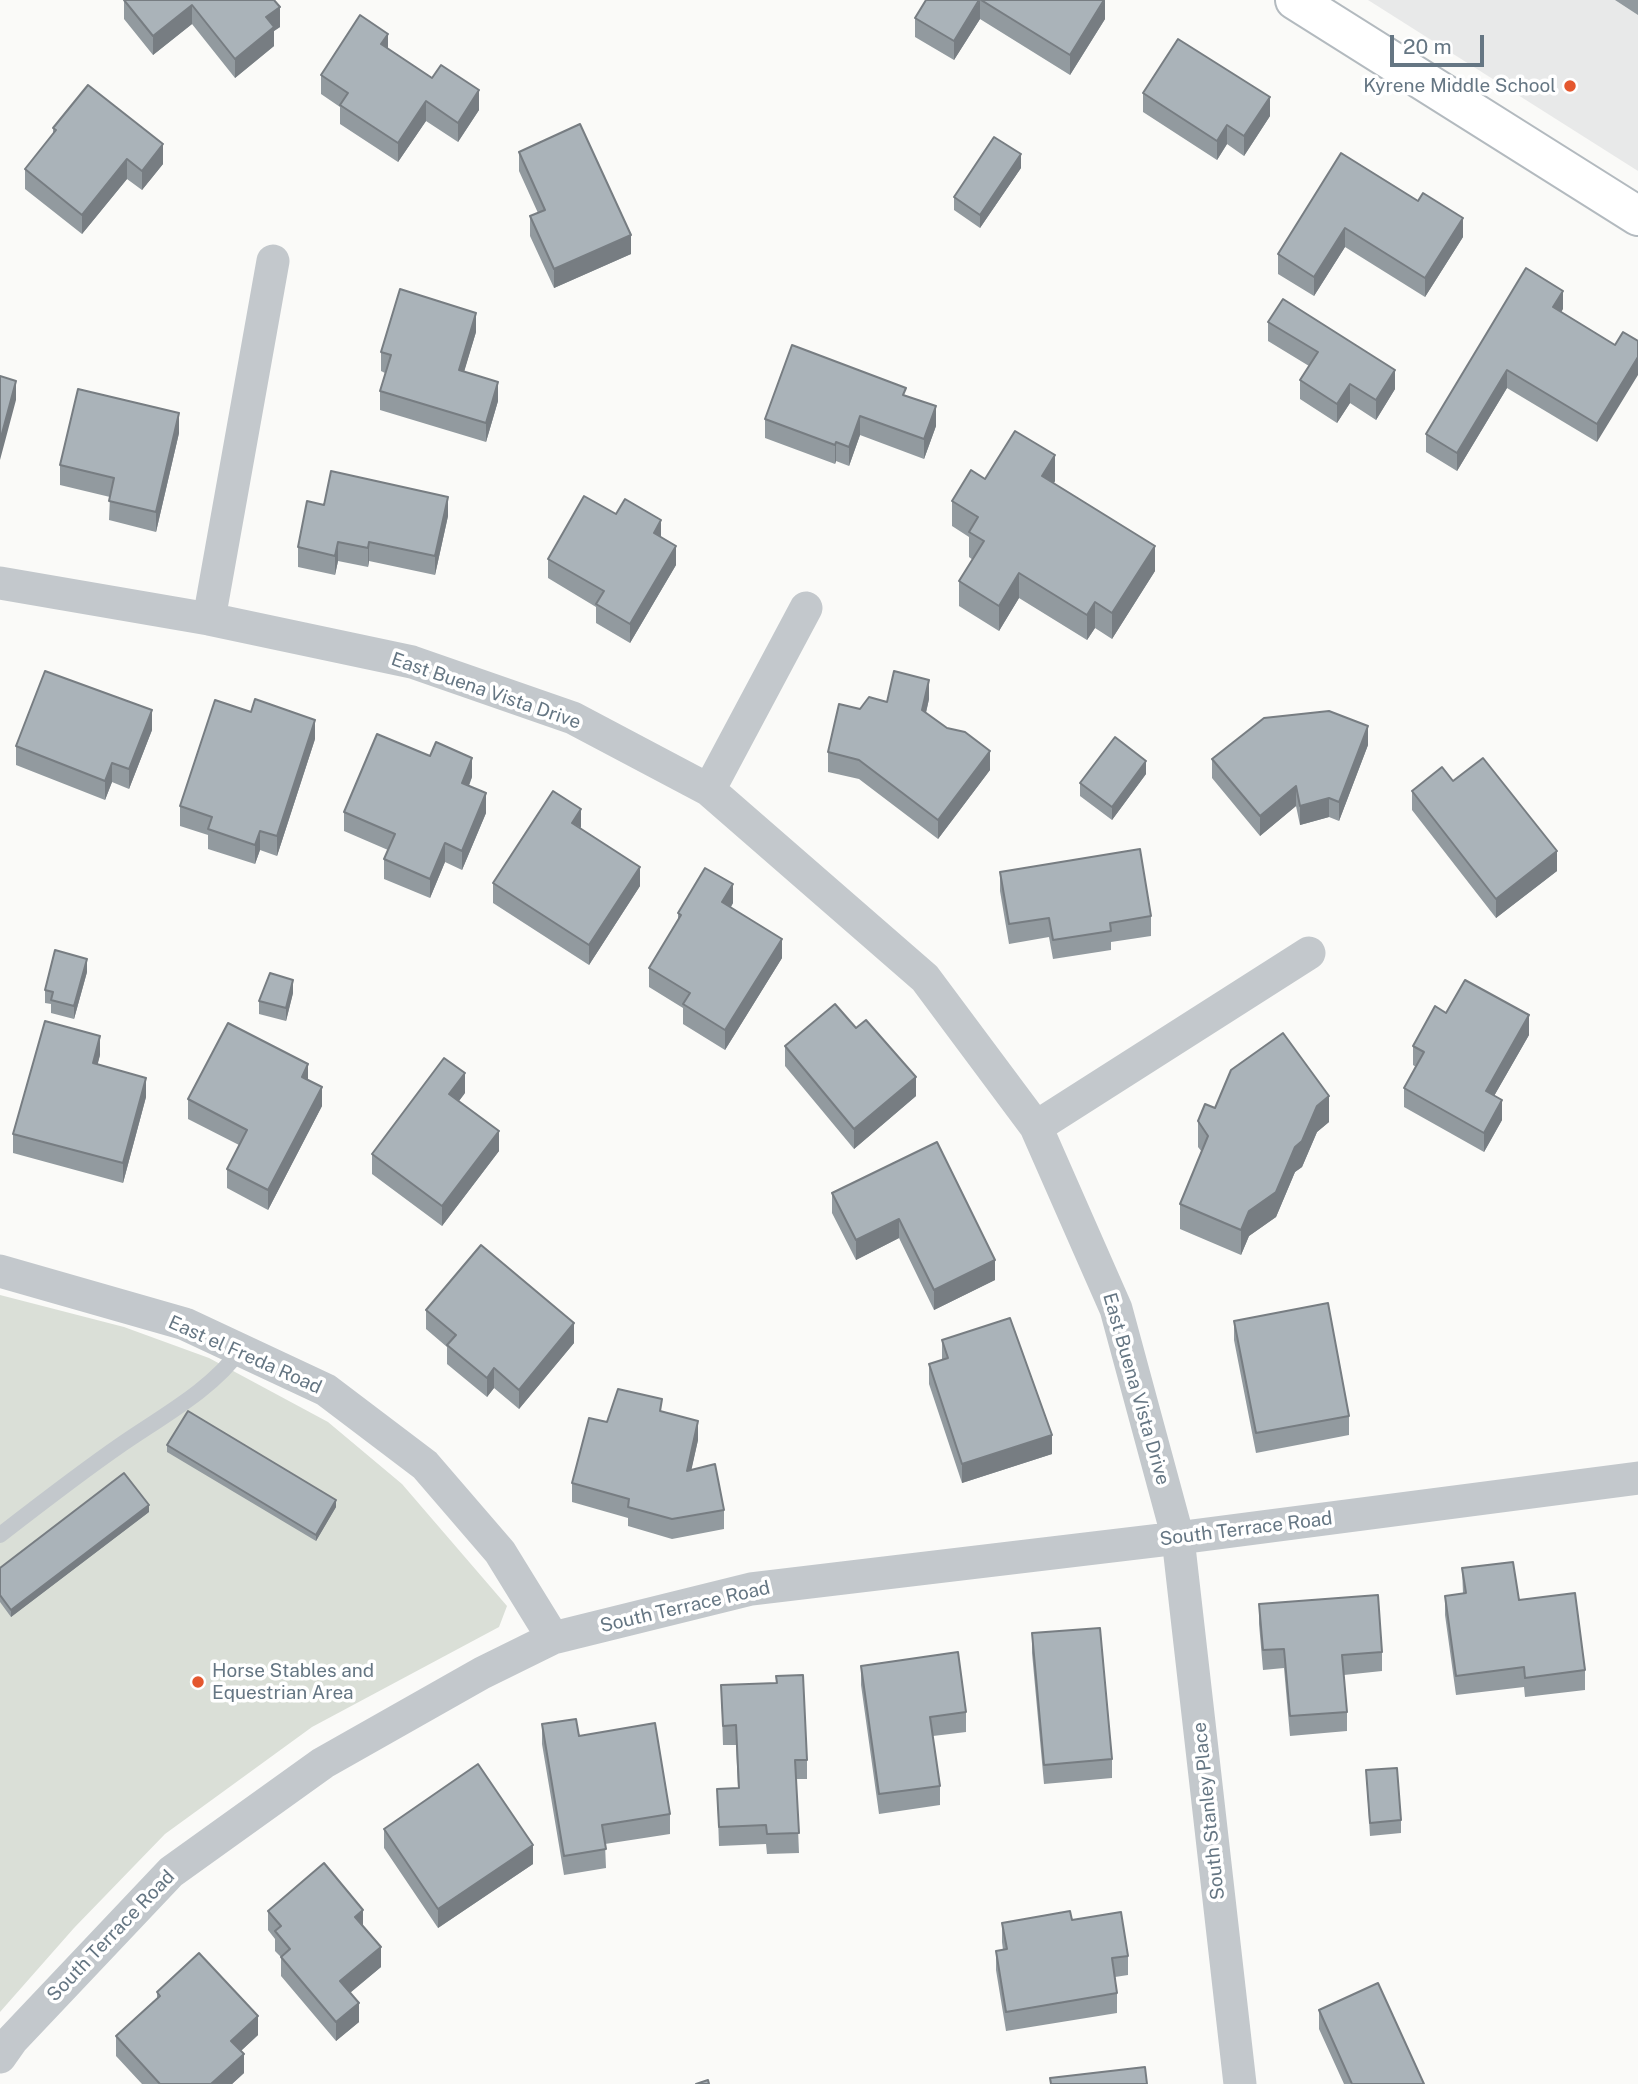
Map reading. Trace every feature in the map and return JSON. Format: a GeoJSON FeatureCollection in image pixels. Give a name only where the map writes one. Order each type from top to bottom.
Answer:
{"type":"FeatureCollection","features":[{"type":"Feature","properties":{"kind":"street"},"geometry":{"type":"LineString","coordinates":[[1296,0],[1638,216]]}},
{"type":"Feature","properties":{"kind":"street"},"geometry":{"type":"LineString","coordinates":[[209,619],[273,261]]}},
{"type":"Feature","properties":{"kind":"street","name":"East Buena Vista Drive"},"geometry":{"type":"LineString","coordinates":[[0,583],[209,619],[425,666],[573,718],[709,790],[925,978],[1036,1127],[1116,1309],[1178,1538]]}},
{"type":"Feature","properties":{"kind":"street"},"geometry":{"type":"LineString","coordinates":[[709,790],[806,608]]}},
{"type":"Feature","properties":{"kind":"street"},"geometry":{"type":"LineString","coordinates":[[1036,1127],[1309,953]]}},
{"type":"Feature","properties":{"kind":"street","name":"East el Freda Road"},"geometry":{"type":"LineString","coordinates":[[0,1271],[185,1324],[326,1390],[425,1465],[500,1552],[553,1638]]}},
{"type":"Feature","properties":{"kind":"street","name":"South Terrace Road"},"geometry":{"type":"LineString","coordinates":[[0,2057],[12,2040],[171,1872],[323,1763],[482,1673],[553,1638],[751,1589],[1638,1479]]}},
{"type":"Feature","properties":{"kind":"street","name":"South Stanley Place"},"geometry":{"type":"LineString","coordinates":[[1178,1538],[1240,2084]]}},
{"type":"Feature","properties":{"kind":"lane"},"geometry":{"type":"LineString","coordinates":[[0,1535],[85,1470],[211,1381],[240,1350]]}},
{"type":"Feature","properties":{"kind":"shaded area","name":"Kyrene Middle School"},"geometry":{"type":"Polygon","coordinates":[[[1368,0],[1638,0],[1638,171],[1368,0]]]}},
{"type":"Feature","properties":{"kind":"shaded area","name":"Horse Stables and Equestrian Area"},"geometry":{"type":"Polygon","coordinates":[[[0,1295],[124,1327],[209,1358],[328,1422],[402,1484],[507,1606],[499,1627],[312,1727],[165,1834],[74,1928],[0,2012],[0,1295]]]}},
{"type":"Feature","properties":{"kind":"building"},"geometry":{"type":"Polygon","coordinates":[[[124,0],[274,0],[280,7],[266,17],[274,27],[235,59],[192,5],[153,36],[124,0]]]}},
{"type":"Feature","properties":{"kind":"building"},"geometry":{"type":"Polygon","coordinates":[[[926,0],[979,0],[954,41],[915,18],[926,0]]]}},
{"type":"Feature","properties":{"kind":"building"},"geometry":{"type":"Polygon","coordinates":[[[981,0],[1104,0],[1070,55],[981,0]]]}},
{"type":"Feature","properties":{"kind":"building"},"geometry":{"type":"Polygon","coordinates":[[[360,15],[388,34],[381,44],[432,78],[441,65],[479,90],[458,123],[426,101],[398,143],[340,105],[348,93],[321,75],[360,15]]]}},
{"type":"Feature","properties":{"kind":"building"},"geometry":{"type":"Polygon","coordinates":[[[1178,39],[1270,97],[1244,136],[1227,125],[1217,141],[1143,93],[1178,39]]]}},
{"type":"Feature","properties":{"kind":"building"},"geometry":{"type":"Polygon","coordinates":[[[88,85],[163,144],[142,171],[127,159],[82,215],[25,169],[56,130],[53,128],[88,85]]]}},
{"type":"Feature","properties":{"kind":"building"},"geometry":{"type":"Polygon","coordinates":[[[580,124],[631,235],[554,269],[530,216],[545,210],[519,152],[580,124]]]}},
{"type":"Feature","properties":{"kind":"building"},"geometry":{"type":"Polygon","coordinates":[[[994,137],[1021,154],[980,215],[954,197],[994,137]]]}},
{"type":"Feature","properties":{"kind":"building"},"geometry":{"type":"Polygon","coordinates":[[[1341,153],[1418,201],[1423,193],[1463,218],[1425,278],[1345,228],[1314,277],[1278,254],[1341,153]]]}},
{"type":"Feature","properties":{"kind":"building"},"geometry":{"type":"Polygon","coordinates":[[[1526,268],[1563,291],[1553,307],[1615,345],[1623,332],[1638,341],[1638,357],[1597,424],[1507,370],[1457,453],[1426,434],[1526,268]]]}},
{"type":"Feature","properties":{"kind":"building"},"geometry":{"type":"Polygon","coordinates":[[[400,289],[476,313],[459,370],[498,382],[486,423],[380,391],[391,355],[381,352],[400,289]]]}},
{"type":"Feature","properties":{"kind":"building"},"geometry":{"type":"Polygon","coordinates":[[[1283,299],[1395,370],[1376,400],[1350,384],[1337,404],[1300,380],[1318,352],[1268,322],[1283,299]]]}},
{"type":"Feature","properties":{"kind":"building"},"geometry":{"type":"Polygon","coordinates":[[[792,345],[906,388],[903,395],[936,406],[924,439],[860,416],[849,447],[836,442],[835,445],[765,419],[792,345]]]}},
{"type":"Feature","properties":{"kind":"building"},"geometry":{"type":"Polygon","coordinates":[[[0,376],[16,381],[0,441],[0,376]]]}},
{"type":"Feature","properties":{"kind":"building"},"geometry":{"type":"Polygon","coordinates":[[[78,389],[179,413],[156,512],[109,501],[114,478],[60,465],[78,389]]]}},
{"type":"Feature","properties":{"kind":"building"},"geometry":{"type":"Polygon","coordinates":[[[1015,431],[1055,455],[1042,476],[1155,546],[1112,613],[1095,602],[1087,615],[1019,573],[999,606],[959,581],[984,541],[969,532],[978,517],[952,501],[971,470],[985,479],[1015,431]]]}},
{"type":"Feature","properties":{"kind":"building"},"geometry":{"type":"Polygon","coordinates":[[[331,471],[448,497],[435,556],[369,542],[368,548],[338,542],[335,556],[298,547],[307,501],[324,505],[331,471]]]}},
{"type":"Feature","properties":{"kind":"building"},"geometry":{"type":"Polygon","coordinates":[[[584,496],[616,514],[625,499],[661,520],[654,533],[676,546],[630,624],[596,604],[604,591],[548,559],[584,496]]]}},
{"type":"Feature","properties":{"kind":"building"},"geometry":{"type":"Polygon","coordinates":[[[45,671],[152,710],[129,769],[112,763],[105,781],[16,746],[45,671]]]}},
{"type":"Feature","properties":{"kind":"building"},"geometry":{"type":"Polygon","coordinates":[[[894,671],[929,680],[922,710],[947,728],[965,732],[990,751],[938,820],[859,760],[828,752],[839,704],[860,709],[869,697],[887,702],[894,671]]]}},
{"type":"Feature","properties":{"kind":"building"},"geometry":{"type":"Polygon","coordinates":[[[255,699],[315,720],[277,836],[260,831],[255,845],[208,829],[212,817],[180,806],[215,700],[251,712],[255,699]]]}},
{"type":"Feature","properties":{"kind":"building"},"geometry":{"type":"Polygon","coordinates":[[[1329,711],[1368,726],[1339,802],[1329,798],[1300,806],[1296,786],[1260,816],[1212,759],[1264,718],[1329,711]]]}},
{"type":"Feature","properties":{"kind":"building"},"geometry":{"type":"Polygon","coordinates":[[[377,734],[430,756],[436,742],[472,758],[462,783],[486,793],[462,851],[445,843],[430,879],[384,859],[395,834],[344,812],[377,734]]]}},
{"type":"Feature","properties":{"kind":"building"},"geometry":{"type":"Polygon","coordinates":[[[1115,737],[1146,761],[1112,807],[1080,783],[1115,737]]]}},
{"type":"Feature","properties":{"kind":"building"},"geometry":{"type":"Polygon","coordinates":[[[1483,758],[1557,851],[1496,899],[1412,791],[1442,767],[1453,781],[1483,758]]]}},
{"type":"Feature","properties":{"kind":"building"},"geometry":{"type":"Polygon","coordinates":[[[553,791],[581,809],[572,823],[640,867],[589,945],[493,883],[553,791]]]}},
{"type":"Feature","properties":{"kind":"building"},"geometry":{"type":"Polygon","coordinates":[[[1140,849],[1151,916],[1110,923],[1111,931],[1053,940],[1049,918],[1009,924],[1000,872],[1140,849]]]}},
{"type":"Feature","properties":{"kind":"building"},"geometry":{"type":"Polygon","coordinates":[[[705,868],[733,884],[722,902],[782,939],[725,1030],[683,1004],[690,993],[649,968],[705,868]]]}},
{"type":"Feature","properties":{"kind":"building"},"geometry":{"type":"Polygon","coordinates":[[[55,950],[87,959],[74,1006],[51,1000],[53,992],[45,990],[55,950]]]}},
{"type":"Feature","properties":{"kind":"building"},"geometry":{"type":"Polygon","coordinates":[[[270,973],[293,980],[286,1008],[259,1001],[270,973]]]}},
{"type":"Feature","properties":{"kind":"building"},"geometry":{"type":"Polygon","coordinates":[[[1465,980],[1529,1015],[1486,1091],[1502,1100],[1484,1133],[1404,1088],[1424,1052],[1413,1046],[1435,1006],[1446,1013],[1465,980]]]}},
{"type":"Feature","properties":{"kind":"building"},"geometry":{"type":"Polygon","coordinates":[[[835,1004],[856,1028],[866,1020],[916,1077],[854,1129],[785,1046],[835,1004]]]}},
{"type":"Feature","properties":{"kind":"building"},"geometry":{"type":"Polygon","coordinates":[[[45,1021],[100,1036],[93,1063],[146,1078],[123,1163],[13,1134],[45,1021]]]}},
{"type":"Feature","properties":{"kind":"building"},"geometry":{"type":"Polygon","coordinates":[[[228,1023],[308,1064],[302,1077],[322,1087],[268,1190],[227,1169],[247,1130],[188,1099],[228,1023]]]}},
{"type":"Feature","properties":{"kind":"building"},"geometry":{"type":"Polygon","coordinates":[[[1283,1033],[1329,1096],[1317,1106],[1302,1141],[1295,1147],[1276,1192],[1249,1211],[1241,1230],[1180,1204],[1208,1136],[1198,1121],[1205,1104],[1215,1108],[1231,1070],[1283,1033]]]}},
{"type":"Feature","properties":{"kind":"building"},"geometry":{"type":"Polygon","coordinates":[[[444,1058],[465,1073],[449,1094],[499,1131],[442,1206],[372,1154],[444,1058]]]}},
{"type":"Feature","properties":{"kind":"building"},"geometry":{"type":"Polygon","coordinates":[[[937,1142],[995,1260],[934,1290],[899,1219],[856,1240],[832,1193],[937,1142]]]}},
{"type":"Feature","properties":{"kind":"building"},"geometry":{"type":"Polygon","coordinates":[[[481,1245],[574,1323],[519,1390],[494,1368],[487,1378],[447,1345],[456,1335],[426,1310],[481,1245]]]}},
{"type":"Feature","properties":{"kind":"building"},"geometry":{"type":"Polygon","coordinates":[[[1328,1303],[1349,1416],[1256,1433],[1234,1321],[1328,1303]]]}},
{"type":"Feature","properties":{"kind":"building"},"geometry":{"type":"Polygon","coordinates":[[[1010,1318],[1052,1435],[962,1464],[929,1364],[948,1358],[942,1340],[1010,1318]]]}},
{"type":"Feature","properties":{"kind":"building"},"geometry":{"type":"Polygon","coordinates":[[[618,1389],[662,1399],[660,1411],[698,1421],[687,1471],[715,1464],[724,1510],[672,1519],[628,1507],[629,1499],[572,1483],[589,1418],[607,1422],[618,1389]]]}},
{"type":"Feature","properties":{"kind":"building"},"geometry":{"type":"Polygon","coordinates":[[[188,1411],[336,1500],[316,1535],[167,1445],[188,1411]]]}},
{"type":"Feature","properties":{"kind":"building"},"geometry":{"type":"Polygon","coordinates":[[[124,1473],[149,1505],[11,1610],[0,1595],[0,1568],[124,1473]]]}},
{"type":"Feature","properties":{"kind":"building"},"geometry":{"type":"Polygon","coordinates":[[[1513,1562],[1519,1600],[1575,1593],[1585,1670],[1525,1678],[1524,1667],[1456,1676],[1445,1596],[1466,1593],[1462,1568],[1513,1562]]]}},
{"type":"Feature","properties":{"kind":"building"},"geometry":{"type":"Polygon","coordinates":[[[1378,1595],[1382,1652],[1342,1655],[1347,1712],[1290,1716],[1284,1649],[1263,1650],[1259,1604],[1378,1595]]]}},
{"type":"Feature","properties":{"kind":"building"},"geometry":{"type":"Polygon","coordinates":[[[1100,1628],[1112,1759],[1044,1765],[1032,1633],[1100,1628]]]}},
{"type":"Feature","properties":{"kind":"building"},"geometry":{"type":"Polygon","coordinates":[[[958,1652],[966,1712],[930,1717],[940,1786],[879,1794],[861,1666],[958,1652]]]}},
{"type":"Feature","properties":{"kind":"building"},"geometry":{"type":"Polygon","coordinates":[[[803,1675],[807,1760],[795,1760],[799,1833],[767,1834],[766,1825],[719,1827],[717,1789],[739,1788],[736,1725],[723,1726],[721,1685],[777,1683],[776,1676],[803,1675]]]}},
{"type":"Feature","properties":{"kind":"building"},"geometry":{"type":"Polygon","coordinates":[[[576,1719],[579,1736],[655,1723],[670,1814],[602,1825],[606,1849],[564,1856],[542,1724],[576,1719]]]}},
{"type":"Feature","properties":{"kind":"building"},"geometry":{"type":"Polygon","coordinates":[[[478,1764],[533,1845],[438,1909],[384,1829],[478,1764]]]}},
{"type":"Feature","properties":{"kind":"building"},"geometry":{"type":"Polygon","coordinates":[[[1397,1768],[1401,1820],[1370,1823],[1366,1770],[1397,1768]]]}},
{"type":"Feature","properties":{"kind":"building"},"geometry":{"type":"Polygon","coordinates":[[[324,1863],[363,1910],[355,1917],[381,1947],[340,1981],[359,2003],[336,2022],[281,1957],[290,1949],[275,1931],[281,1926],[268,1911],[324,1863]]]}},
{"type":"Feature","properties":{"kind":"building"},"geometry":{"type":"Polygon","coordinates":[[[1070,1911],[1072,1920],[1121,1912],[1128,1956],[1112,1958],[1117,1993],[1006,2012],[996,1951],[1007,1949],[1002,1923],[1070,1911]]]}},
{"type":"Feature","properties":{"kind":"building"},"geometry":{"type":"Polygon","coordinates":[[[199,1953],[258,2016],[231,2041],[244,2054],[211,2084],[160,2084],[116,2036],[160,1996],[157,1992],[199,1953]]]}},
{"type":"Feature","properties":{"kind":"building"},"geometry":{"type":"Polygon","coordinates":[[[1378,1983],[1424,2084],[1352,2084],[1319,2010],[1378,1983]]]}},
{"type":"Feature","properties":{"kind":"building"},"geometry":{"type":"Polygon","coordinates":[[[1145,2067],[1147,2084],[1051,2084],[1050,2078],[1145,2067]]]}},
{"type":"Feature","properties":{"kind":"place","name":"Kyrene Middle School"},"geometry":{"type":"Point","coordinates":[1570,86]}},
{"type":"Feature","properties":{"kind":"place","name":"Horse Stables and Equestrian Area"},"geometry":{"type":"Point","coordinates":[198,1682]}}]}
